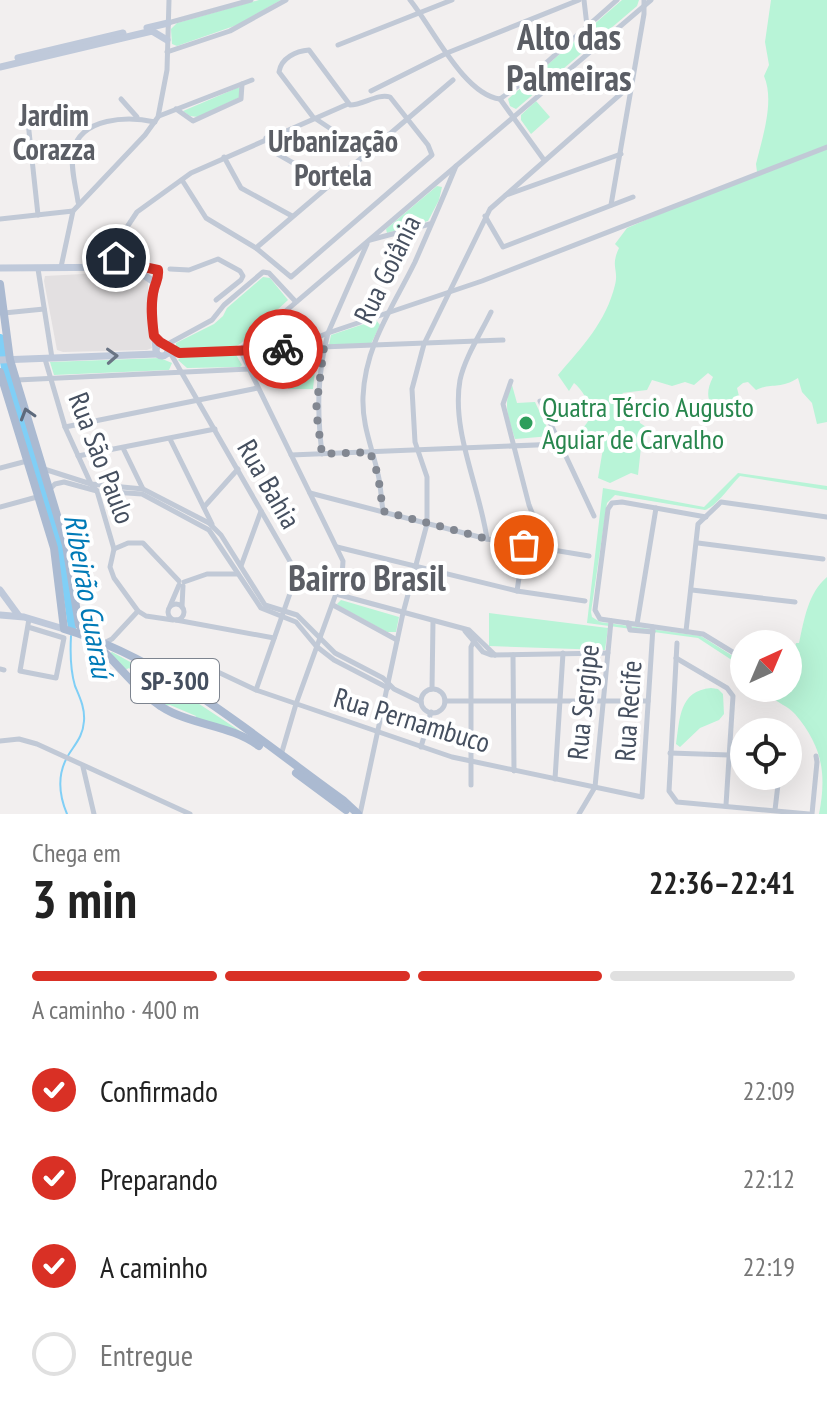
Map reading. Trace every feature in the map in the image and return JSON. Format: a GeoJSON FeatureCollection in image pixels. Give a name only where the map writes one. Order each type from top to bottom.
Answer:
{"type":"FeatureCollection","features":[{"type":"Feature","properties":{"kind":"main road","name":"SP-300"},"geometry":{"type":"LineString","coordinates":[[0,284],[6,360],[17,380],[34,458],[44,469],[55,554],[72,630]]}},
{"type":"Feature","properties":{"kind":"main road","name":"SP-300"},"geometry":{"type":"LineString","coordinates":[[0,372],[69,555],[72,630]]}},
{"type":"Feature","properties":{"kind":"main road","name":"SP-300"},"geometry":{"type":"LineString","coordinates":[[72,630],[107,641],[114,649],[181,685],[273,749],[355,812]]}},
{"type":"Feature","properties":{"kind":"main road","name":"SP-300"},"geometry":{"type":"LineString","coordinates":[[87,636],[161,706],[233,731],[252,741],[355,812]]}},
{"type":"Feature","properties":{"kind":"main road"},"geometry":{"type":"LineString","coordinates":[[161,706],[159,698],[170,678]]}},
{"type":"Feature","properties":{"kind":"main road"},"geometry":{"type":"LineString","coordinates":[[164,688],[181,685]]}},
{"type":"Feature","properties":{"kind":"main road"},"geometry":{"type":"LineString","coordinates":[[197,721],[207,713],[206,702]]}},
{"type":"Feature","properties":{"kind":"street"},"geometry":{"type":"LineString","coordinates":[[156,119],[167,70],[169,0]]}},
{"type":"Feature","properties":{"kind":"street"},"geometry":{"type":"LineString","coordinates":[[0,65],[251,0]]}},
{"type":"Feature","properties":{"kind":"street"},"geometry":{"type":"LineString","coordinates":[[167,52],[230,31],[286,0]]}},
{"type":"Feature","properties":{"kind":"street"},"geometry":{"type":"LineString","coordinates":[[410,0],[447,53],[480,92],[500,99],[545,160]]}},
{"type":"Feature","properties":{"kind":"street"},"geometry":{"type":"LineString","coordinates":[[338,45],[452,0]]}},
{"type":"Feature","properties":{"kind":"street"},"geometry":{"type":"LineString","coordinates":[[371,91],[447,53],[582,0],[587,26]]}},
{"type":"Feature","properties":{"kind":"street"},"geometry":{"type":"LineString","coordinates":[[500,99],[529,78],[617,0]]}},
{"type":"Feature","properties":{"kind":"street"},"geometry":{"type":"LineString","coordinates":[[611,205],[646,2]]}},
{"type":"Feature","properties":{"kind":"street"},"geometry":{"type":"LineString","coordinates":[[240,350],[646,2]]}},
{"type":"Feature","properties":{"kind":"street"},"geometry":{"type":"LineString","coordinates":[[19,60],[152,31],[167,40]]}},
{"type":"Feature","properties":{"kind":"street"},"geometry":{"type":"LineString","coordinates":[[348,104],[311,53],[305,50],[283,61],[279,72],[313,117],[367,153]]}},
{"type":"Feature","properties":{"kind":"street"},"geometry":{"type":"LineString","coordinates":[[61,268],[73,211],[78,203],[156,119],[252,80]]}},
{"type":"Feature","properties":{"kind":"street"},"geometry":{"type":"LineString","coordinates":[[256,248],[453,80]]}},
{"type":"Feature","properties":{"kind":"street"},"geometry":{"type":"LineString","coordinates":[[176,109],[193,121],[241,99],[242,84]]}},
{"type":"Feature","properties":{"kind":"street"},"geometry":{"type":"LineString","coordinates":[[355,812],[361,803],[390,686],[403,613],[427,524],[427,477],[415,442],[412,389],[424,344],[485,216],[501,197],[632,84]]}},
{"type":"Feature","properties":{"kind":"street"},"geometry":{"type":"LineString","coordinates":[[105,267],[137,212],[197,169],[348,104],[357,105],[387,96],[432,152],[430,159],[291,277],[256,248],[206,218],[182,180]]}},
{"type":"Feature","properties":{"kind":"street"},"geometry":{"type":"LineString","coordinates":[[121,99],[138,118]]}},
{"type":"Feature","properties":{"kind":"street"},"geometry":{"type":"LineString","coordinates":[[78,203],[73,154],[80,137],[98,125],[138,118],[156,119]]}},
{"type":"Feature","properties":{"kind":"street"},"geometry":{"type":"LineString","coordinates":[[28,122],[38,215]]}},
{"type":"Feature","properties":{"kind":"street"},"geometry":{"type":"LineString","coordinates":[[266,138],[274,152],[330,184]]}},
{"type":"Feature","properties":{"kind":"street"},"geometry":{"type":"LineString","coordinates":[[291,348],[482,281],[827,147]]}},
{"type":"Feature","properties":{"kind":"street"},"geometry":{"type":"LineString","coordinates":[[501,197],[621,154]]}},
{"type":"Feature","properties":{"kind":"street"},"geometry":{"type":"LineString","coordinates":[[224,157],[241,188],[292,216]]}},
{"type":"Feature","properties":{"kind":"street","name":"Rua Goiânia"},"geometry":{"type":"LineString","coordinates":[[383,511],[378,475],[370,452],[363,398],[372,345],[414,262],[456,165]]}},
{"type":"Feature","properties":{"kind":"street"},"geometry":{"type":"LineString","coordinates":[[443,177],[449,182]]}},
{"type":"Feature","properties":{"kind":"street"},"geometry":{"type":"LineString","coordinates":[[436,183],[446,191]]}},
{"type":"Feature","properties":{"kind":"street"},"geometry":{"type":"LineString","coordinates":[[485,216],[503,247],[633,197]]}},
{"type":"Feature","properties":{"kind":"street"},"geometry":{"type":"LineString","coordinates":[[0,219],[73,211]]}},
{"type":"Feature","properties":{"kind":"street"},"geometry":{"type":"LineString","coordinates":[[369,240],[431,224]]}},
{"type":"Feature","properties":{"kind":"street"},"geometry":{"type":"LineString","coordinates":[[120,267],[116,254],[124,233]]}},
{"type":"Feature","properties":{"kind":"street"},"geometry":{"type":"LineString","coordinates":[[322,454],[316,410],[324,347],[369,240]]}},
{"type":"Feature","properties":{"kind":"street"},"geometry":{"type":"LineString","coordinates":[[347,258],[358,265]]}},
{"type":"Feature","properties":{"kind":"street"},"geometry":{"type":"LineString","coordinates":[[0,268],[189,270],[218,259],[240,271],[243,276],[216,300]]}},
{"type":"Feature","properties":{"kind":"street"},"geometry":{"type":"LineString","coordinates":[[134,268],[152,278]]}},
{"type":"Feature","properties":{"kind":"street"},"geometry":{"type":"LineString","coordinates":[[152,268],[158,270],[152,278],[154,336],[166,350]]}},
{"type":"Feature","properties":{"kind":"street","name":"Rua São Paulo"},"geometry":{"type":"LineString","coordinates":[[38,269],[52,378],[65,427],[97,491],[114,549],[111,572],[138,611]]}},
{"type":"Feature","properties":{"kind":"street"},"geometry":{"type":"LineString","coordinates":[[166,350],[212,320],[224,305],[263,272],[269,273],[296,302]]}},
{"type":"Feature","properties":{"kind":"street"},"geometry":{"type":"LineString","coordinates":[[4,313],[44,309]]}},
{"type":"Feature","properties":{"kind":"street"},"geometry":{"type":"LineString","coordinates":[[487,539],[483,508],[457,414],[461,377],[491,312]]}},
{"type":"Feature","properties":{"kind":"street"},"geometry":{"type":"LineString","coordinates":[[254,338],[257,349]]}},
{"type":"Feature","properties":{"kind":"street"},"geometry":{"type":"LineString","coordinates":[[6,360],[166,350],[503,340]]}},
{"type":"Feature","properties":{"kind":"street","name":"Rua Bahia"},"geometry":{"type":"LineString","coordinates":[[166,350],[183,373],[295,570],[295,578],[256,690]]}},
{"type":"Feature","properties":{"kind":"street"},"geometry":{"type":"LineString","coordinates":[[240,350],[343,561],[342,577],[282,744],[281,755]]}},
{"type":"Feature","properties":{"kind":"street"},"geometry":{"type":"LineString","coordinates":[[17,380],[249,369]]}},
{"type":"Feature","properties":{"kind":"street"},"geometry":{"type":"LineString","coordinates":[[511,381],[503,404],[529,505],[547,549]]}},
{"type":"Feature","properties":{"kind":"street"},"geometry":{"type":"LineString","coordinates":[[65,427],[258,388]]}},
{"type":"Feature","properties":{"kind":"street"},"geometry":{"type":"LineString","coordinates":[[540,401],[594,516]]}},
{"type":"Feature","properties":{"kind":"street"},"geometry":{"type":"LineString","coordinates":[[78,456],[215,429]]}},
{"type":"Feature","properties":{"kind":"street"},"geometry":{"type":"LineString","coordinates":[[170,439],[214,528],[265,605],[296,622],[316,646],[334,660],[421,702],[431,712],[441,710],[445,701]]}},
{"type":"Feature","properties":{"kind":"street"},"geometry":{"type":"LineString","coordinates":[[291,455],[560,444]]}},
{"type":"Feature","properties":{"kind":"street"},"geometry":{"type":"LineString","coordinates":[[123,448],[142,492]]}},
{"type":"Feature","properties":{"kind":"street"},"geometry":{"type":"LineString","coordinates":[[0,468],[34,458]]}},
{"type":"Feature","properties":{"kind":"street"},"geometry":{"type":"LineString","coordinates":[[44,469],[91,484],[142,492],[214,528]]}},
{"type":"Feature","properties":{"kind":"street"},"geometry":{"type":"LineString","coordinates":[[203,523],[205,510],[238,469]]}},
{"type":"Feature","properties":{"kind":"street"},"geometry":{"type":"LineString","coordinates":[[0,507],[46,493],[55,484],[64,482],[97,491],[142,492]]}},
{"type":"Feature","properties":{"kind":"street"},"geometry":{"type":"LineString","coordinates":[[310,493],[487,539],[589,556]]}},
{"type":"Feature","properties":{"kind":"street"},"geometry":{"type":"LineString","coordinates":[[653,629],[600,619],[595,610],[608,509],[617,501],[706,517]]}},
{"type":"Feature","properties":{"kind":"street"},"geometry":{"type":"LineString","coordinates":[[686,631],[698,524],[721,502],[827,517]]}},
{"type":"Feature","properties":{"kind":"street"},"geometry":{"type":"LineString","coordinates":[[637,624],[656,508]]}},
{"type":"Feature","properties":{"kind":"street"},"geometry":{"type":"LineString","coordinates":[[239,574],[261,510]]}},
{"type":"Feature","properties":{"kind":"street"},"geometry":{"type":"LineString","coordinates":[[203,523],[216,536],[261,608],[297,615],[335,653],[390,686]]}},
{"type":"Feature","properties":{"kind":"street"},"geometry":{"type":"LineString","coordinates":[[114,549],[128,543],[143,543],[181,584],[182,617],[175,620]]}},
{"type":"Feature","properties":{"kind":"street"},"geometry":{"type":"LineString","coordinates":[[698,543],[823,559]]}},
{"type":"Feature","properties":{"kind":"street"},"geometry":{"type":"LineString","coordinates":[[517,591],[524,545]]}},
{"type":"Feature","properties":{"kind":"street"},"geometry":{"type":"LineString","coordinates":[[337,547],[517,591],[585,601]]}},
{"type":"Feature","properties":{"kind":"street"},"geometry":{"type":"LineString","coordinates":[[175,620],[169,616],[169,608],[181,584],[207,574],[239,574]]}},
{"type":"Feature","properties":{"kind":"street"},"geometry":{"type":"LineString","coordinates":[[0,590],[19,616],[64,638],[56,678],[20,671],[28,622]]}},
{"type":"Feature","properties":{"kind":"street"},"geometry":{"type":"LineString","coordinates":[[692,590],[795,602]]}},
{"type":"Feature","properties":{"kind":"street"},"geometry":{"type":"LineString","coordinates":[[336,594],[460,629],[475,638],[487,654]]}},
{"type":"Feature","properties":{"kind":"street"},"geometry":{"type":"LineString","coordinates":[[156,617],[177,604],[196,624]]}},
{"type":"Feature","properties":{"kind":"street"},"geometry":{"type":"LineString","coordinates":[[0,605],[4,615],[19,616]]}},
{"type":"Feature","properties":{"kind":"street"},"geometry":{"type":"LineString","coordinates":[[333,605],[397,640]]}},
{"type":"Feature","properties":{"kind":"street"},"geometry":{"type":"LineString","coordinates":[[107,641],[138,611],[274,638]]}},
{"type":"Feature","properties":{"kind":"street"},"geometry":{"type":"LineString","coordinates":[[432,689],[433,621]]}},
{"type":"Feature","properties":{"kind":"street","name":"Rua Sergipe"},"geometry":{"type":"LineString","coordinates":[[595,787],[611,621]]}},
{"type":"Feature","properties":{"kind":"street"},"geometry":{"type":"LineString","coordinates":[[28,622],[72,630]]}},
{"type":"Feature","properties":{"kind":"street"},"geometry":{"type":"LineString","coordinates":[[628,623],[630,630],[703,634],[730,650]]}},
{"type":"Feature","properties":{"kind":"street"},"geometry":{"type":"LineString","coordinates":[[312,630],[323,628]]}},
{"type":"Feature","properties":{"kind":"street","name":"Rua Recife"},"geometry":{"type":"LineString","coordinates":[[642,797],[653,629]]}},
{"type":"Feature","properties":{"kind":"street"},"geometry":{"type":"LineString","coordinates":[[471,785],[471,647],[475,638]]}},
{"type":"Feature","properties":{"kind":"street"},"geometry":{"type":"LineString","coordinates":[[677,643],[670,753],[671,798],[677,802],[737,806],[744,810],[810,814],[816,756]]}},
{"type":"Feature","properties":{"kind":"street"},"geometry":{"type":"LineString","coordinates":[[482,646],[495,655]]}},
{"type":"Feature","properties":{"kind":"street"},"geometry":{"type":"LineString","coordinates":[[473,658],[482,646]]}},
{"type":"Feature","properties":{"kind":"street"},"geometry":{"type":"LineString","coordinates":[[555,779],[563,653]]}},
{"type":"Feature","properties":{"kind":"street"},"geometry":{"type":"LineString","coordinates":[[473,658],[487,654],[608,653]]}},
{"type":"Feature","properties":{"kind":"street"},"geometry":{"type":"LineString","coordinates":[[513,655],[514,771]]}},
{"type":"Feature","properties":{"kind":"street"},"geometry":{"type":"LineString","coordinates":[[676,658],[731,691],[726,805]]}},
{"type":"Feature","properties":{"kind":"street"},"geometry":{"type":"LineString","coordinates":[[170,678],[176,662]]}},
{"type":"Feature","properties":{"kind":"street","name":"Rua Pernambuco"},"geometry":{"type":"LineString","coordinates":[[143,663],[176,662],[211,667],[256,690],[421,747],[514,771],[642,797]]}},
{"type":"Feature","properties":{"kind":"street"},"geometry":{"type":"LineString","coordinates":[[421,702],[424,693],[432,689],[440,691],[445,701]]}},
{"type":"Feature","properties":{"kind":"street"},"geometry":{"type":"LineString","coordinates":[[445,701],[648,701]]}},
{"type":"Feature","properties":{"kind":"street"},"geometry":{"type":"LineString","coordinates":[[421,747],[431,712]]}},
{"type":"Feature","properties":{"kind":"street"},"geometry":{"type":"LineString","coordinates":[[0,741],[28,741],[190,814]]}},
{"type":"Feature","properties":{"kind":"street"},"geometry":{"type":"LineString","coordinates":[[273,749],[282,744]]}},
{"type":"Feature","properties":{"kind":"street"},"geometry":{"type":"LineString","coordinates":[[670,753],[729,755]]}},
{"type":"Feature","properties":{"kind":"street"},"geometry":{"type":"LineString","coordinates":[[83,766],[94,814]]}},
{"type":"Feature","properties":{"kind":"street"},"geometry":{"type":"LineString","coordinates":[[579,814],[595,787]]}},
{"type":"Feature","properties":{"kind":"street"},"geometry":{"type":"LineString","coordinates":[[775,810],[777,790]]}},
{"type":"Feature","properties":{"kind":"street"},"geometry":{"type":"LineString","coordinates":[[736,814],[737,806]]}},
{"type":"Feature","properties":{"kind":"shaded area"},"geometry":{"type":"Polygon","coordinates":[[[120,272],[139,274],[148,281],[152,348],[57,350],[45,276],[120,272]]]}},
{"type":"Feature","properties":{"kind":"green space"},"geometry":{"type":"Polygon","coordinates":[[[259,0],[281,0],[237,25],[177,46],[172,44],[171,29],[177,23],[259,0]]]}},
{"type":"Feature","properties":{"kind":"green space"},"geometry":{"type":"Polygon","coordinates":[[[622,0],[639,0],[637,6],[516,109],[510,106],[508,99],[622,0]]]}},
{"type":"Feature","properties":{"kind":"green space"},"geometry":{"type":"Polygon","coordinates":[[[771,0],[827,0],[827,422],[817,424],[812,403],[802,392],[798,378],[786,384],[756,390],[748,382],[743,383],[737,388],[740,400],[727,415],[711,405],[708,395],[713,377],[708,373],[694,385],[685,382],[672,386],[652,380],[647,390],[622,393],[636,403],[640,423],[654,432],[645,433],[642,438],[638,475],[631,473],[610,483],[598,478],[606,431],[575,436],[589,419],[588,404],[574,383],[569,391],[558,375],[606,311],[616,280],[615,260],[619,248],[615,244],[627,228],[757,172],[768,108],[764,76],[769,65],[765,42],[771,0]]]}},
{"type":"Feature","properties":{"kind":"green space"},"geometry":{"type":"Polygon","coordinates":[[[242,88],[240,97],[198,117],[183,111],[242,88]]]}},
{"type":"Feature","properties":{"kind":"green space"},"geometry":{"type":"Polygon","coordinates":[[[536,101],[550,117],[531,134],[521,115],[536,101]]]}},
{"type":"Feature","properties":{"kind":"green space"},"geometry":{"type":"Polygon","coordinates":[[[437,186],[442,187],[439,200],[428,221],[387,233],[386,229],[437,186]]]}},
{"type":"Feature","properties":{"kind":"green space"},"geometry":{"type":"Polygon","coordinates":[[[263,277],[270,278],[288,300],[240,344],[235,347],[176,348],[176,343],[214,324],[227,308],[263,277]]]}},
{"type":"Feature","properties":{"kind":"green space"},"geometry":{"type":"Polygon","coordinates":[[[376,320],[380,325],[371,344],[329,345],[331,335],[376,320]]]}},
{"type":"Feature","properties":{"kind":"green space"},"geometry":{"type":"Polygon","coordinates":[[[287,352],[317,352],[313,389],[288,389],[287,352]]]}},
{"type":"Feature","properties":{"kind":"green space"},"geometry":{"type":"Polygon","coordinates":[[[235,353],[242,365],[240,367],[187,368],[178,360],[182,356],[235,353]]]}},
{"type":"Feature","properties":{"kind":"green space"},"geometry":{"type":"Polygon","coordinates":[[[160,358],[172,363],[169,370],[54,375],[50,362],[160,358]]]}},
{"type":"Feature","properties":{"kind":"green space"},"geometry":{"type":"Polygon","coordinates":[[[512,385],[517,403],[535,402],[551,436],[515,439],[507,406],[512,385]]]}},
{"type":"Feature","properties":{"kind":"green space"},"geometry":{"type":"Polygon","coordinates":[[[738,473],[827,486],[827,490],[740,476],[719,500],[705,510],[615,495],[607,503],[591,612],[592,617],[600,622],[701,636],[730,654],[730,659],[698,638],[587,623],[603,488],[704,507],[738,473]]]}},
{"type":"Feature","properties":{"kind":"green space"},"geometry":{"type":"Polygon","coordinates":[[[827,577],[827,814],[819,814],[822,773],[817,749],[802,718],[779,702],[802,702],[802,630],[811,599],[827,577]]]}},
{"type":"Feature","properties":{"kind":"green space"},"geometry":{"type":"Polygon","coordinates":[[[341,600],[399,617],[396,632],[387,632],[339,606],[337,604],[341,600]]]}},
{"type":"Feature","properties":{"kind":"green space"},"geometry":{"type":"Polygon","coordinates":[[[489,613],[608,628],[605,650],[489,646],[489,613]]]}},
{"type":"Feature","properties":{"kind":"green space"},"geometry":{"type":"Polygon","coordinates":[[[112,652],[163,680],[243,733],[166,706],[129,668],[125,670],[112,652]]]}},
{"type":"Feature","properties":{"kind":"green space"},"geometry":{"type":"Polygon","coordinates":[[[711,688],[723,694],[724,714],[719,720],[700,728],[680,747],[676,744],[683,707],[693,694],[711,688]]]}},
{"type":"Feature","properties":{"kind":"waterway","name":"Ribeirão Guaraú"},"geometry":{"type":"LineString","coordinates":[[0,338],[5,368],[61,550],[72,628]]}},
{"type":"Feature","properties":{"kind":"waterway","name":"Ribeirão Guaraú"},"geometry":{"type":"LineString","coordinates":[[67,814],[62,799],[61,776],[65,761],[81,735],[84,721],[83,707],[72,674],[71,636]]}},
{"type":"Feature","properties":{"kind":"way so far"},"geometry":{"type":"LineString","coordinates":[[283,349],[324,347],[316,410],[322,454],[370,452],[378,475],[383,511],[487,539],[524,545]]}},
{"type":"Feature","properties":{"kind":"place","name":"Quatra Tércio Augusto Aguiar de Carvalho"},"geometry":{"type":"Point","coordinates":[526,423]}},
{"type":"Feature","properties":{"kind":"district","name":"Alto das Palmeiras"},"geometry":{"type":"Point","coordinates":[569,58]}},
{"type":"Feature","properties":{"kind":"district","name":"Jardim Corazza"},"geometry":{"type":"Point","coordinates":[54,133]}},
{"type":"Feature","properties":{"kind":"district","name":"Urbanização Portela"},"geometry":{"type":"Point","coordinates":[333,159]}},
{"type":"Feature","properties":{"kind":"district","name":"Bairro Brasil"},"geometry":{"type":"Point","coordinates":[367,578]}},
{"type":"Feature","properties":{"kind":"route"},"geometry":{"type":"LineString","coordinates":[[116,258],[120,267],[158,270],[152,314],[154,336],[174,351],[283,349]]}}]}
